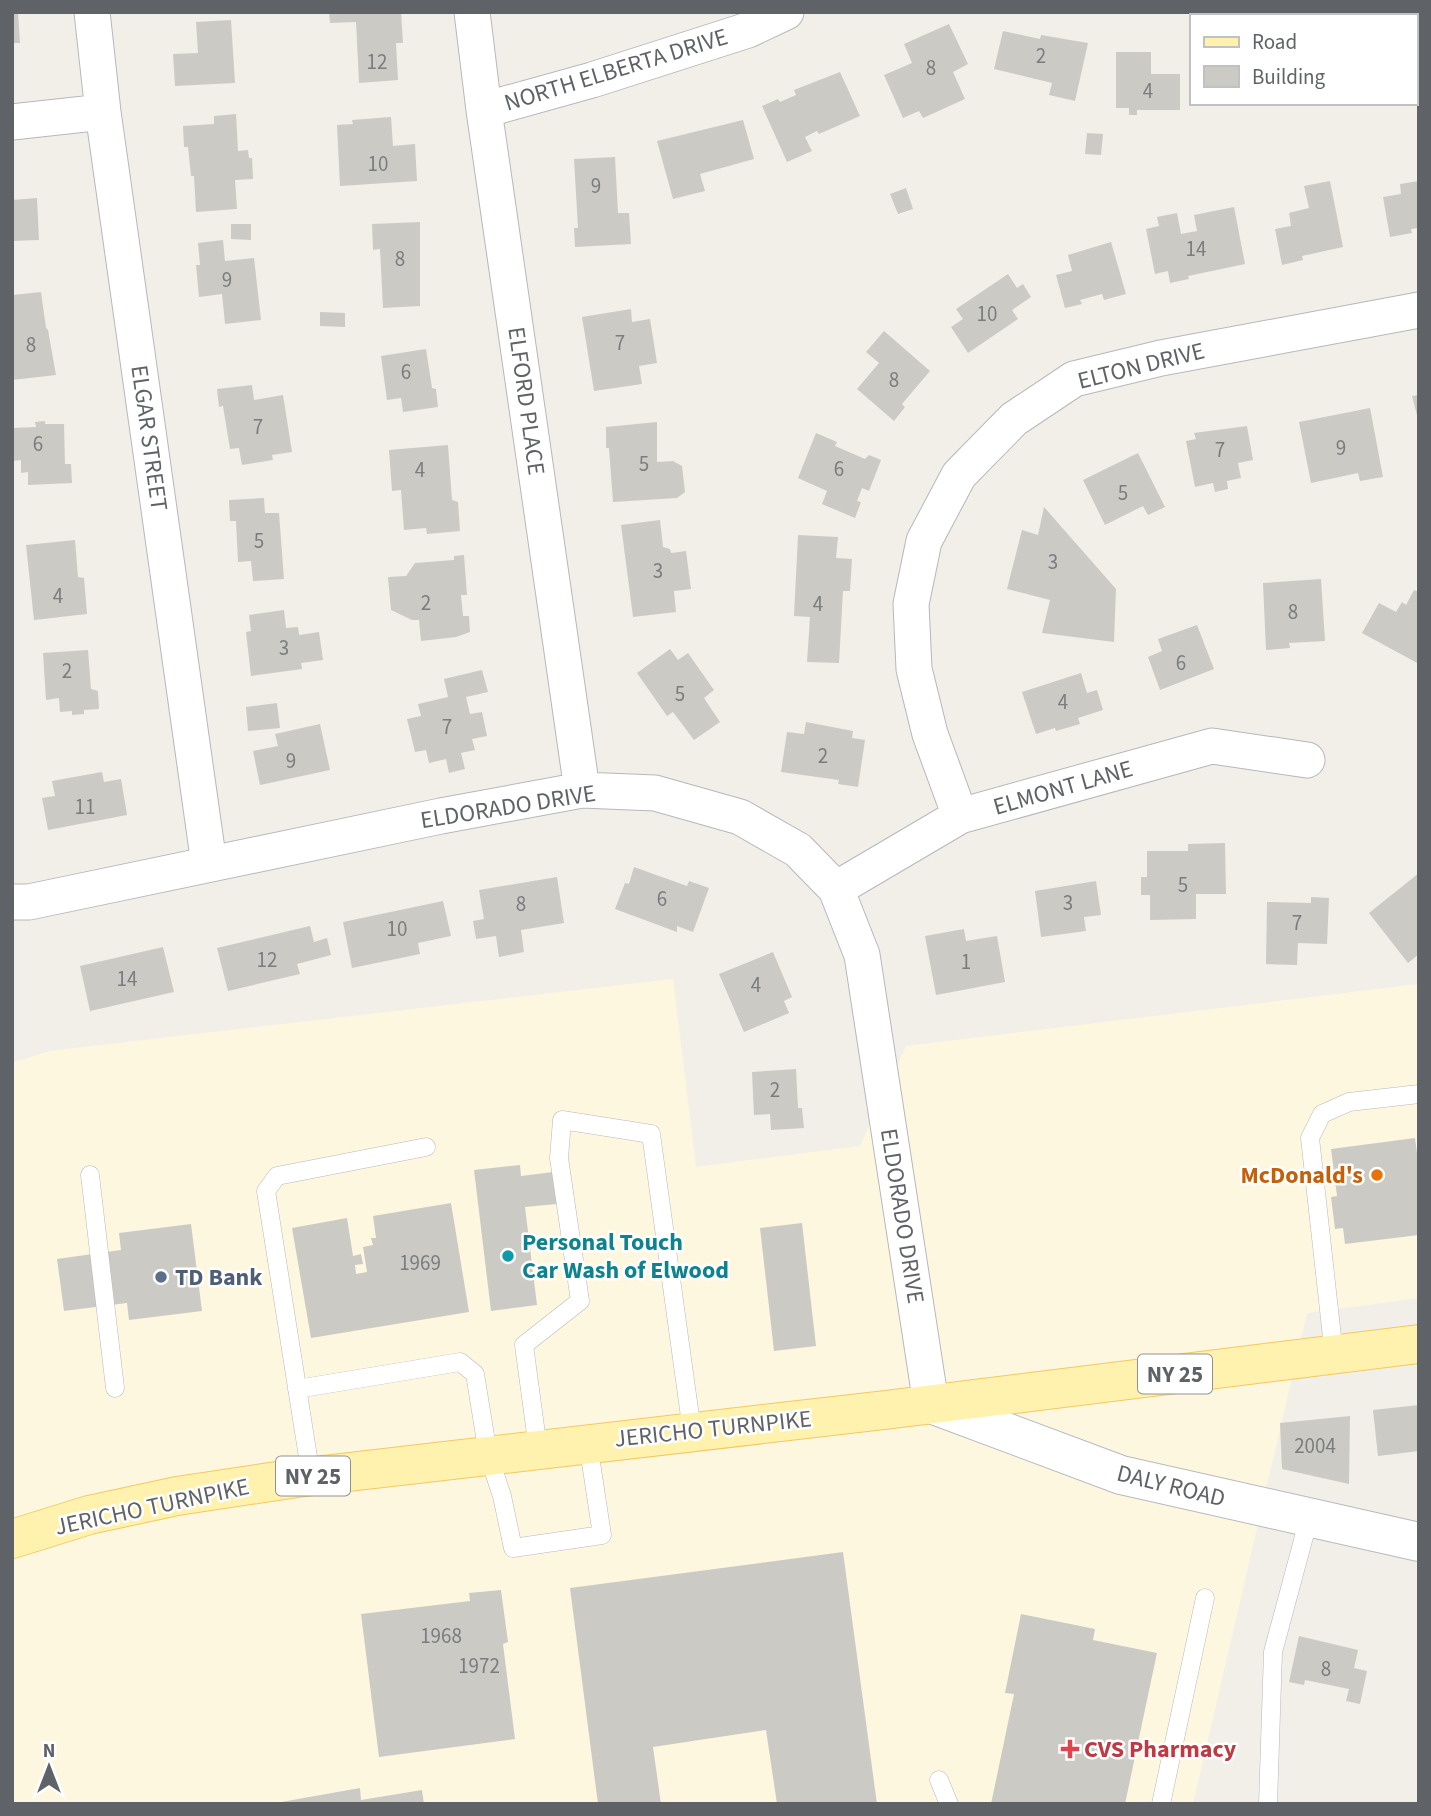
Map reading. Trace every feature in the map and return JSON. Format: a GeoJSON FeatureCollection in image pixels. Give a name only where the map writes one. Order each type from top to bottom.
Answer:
{"type":"FeatureCollection","features":[{"type":"Feature","properties":{"kind":"main road","name":"JERICHO TURNPIKE"},"geometry":{"type":"LineString","coordinates":[[12,1539],[89,1515],[177,1496],[311,1476],[1419,1344]]}},
{"type":"Feature","properties":{"kind":"street","name":"ELGAR STREET"},"geometry":{"type":"LineString","coordinates":[[92,12],[103,112],[209,864]]}},
{"type":"Feature","properties":{"kind":"street","name":"ELFORD PLACE"},"geometry":{"type":"LineString","coordinates":[[472,12],[582,790]]}},
{"type":"Feature","properties":{"kind":"street","name":"NORTH ELBERTA DRIVE"},"geometry":{"type":"LineString","coordinates":[[484,110],[592,80],[735,34],[786,12]]}},
{"type":"Feature","properties":{"kind":"street"},"geometry":{"type":"LineString","coordinates":[[12,122],[103,112]]}},
{"type":"Feature","properties":{"kind":"street","name":"ELTON DRIVE"},"geometry":{"type":"LineString","coordinates":[[960,817],[930,734],[914,669],[911,604],[924,541],[959,475],[1014,419],[1074,379],[1161,358],[1419,310]]}},
{"type":"Feature","properties":{"kind":"street","name":"ELMONT LANE"},"geometry":{"type":"LineString","coordinates":[[836,889],[960,817],[1212,746],[1307,760]]}},
{"type":"Feature","properties":{"kind":"street","name":"ELDORADO DRIVE"},"geometry":{"type":"LineString","coordinates":[[12,902],[29,902],[441,816],[582,790],[655,793],[740,817],[798,850],[836,889],[862,956],[931,1404]]}},
{"type":"Feature","properties":{"kind":"street","name":"DALY ROAD"},"geometry":{"type":"LineString","coordinates":[[931,1404],[1121,1475],[1419,1542]]}},
{"type":"Feature","properties":{"kind":"lane"},"geometry":{"type":"LineString","coordinates":[[1334,1355],[1310,1139],[1322,1114],[1349,1101],[1419,1094]]}},
{"type":"Feature","properties":{"kind":"lane"},"geometry":{"type":"LineString","coordinates":[[538,1449],[524,1345],[580,1301],[559,1158],[562,1120],[651,1133],[692,1431]]}},
{"type":"Feature","properties":{"kind":"lane"},"geometry":{"type":"LineString","coordinates":[[311,1476],[266,1191],[277,1176],[426,1147]]}},
{"type":"Feature","properties":{"kind":"lane"},"geometry":{"type":"LineString","coordinates":[[90,1175],[115,1388]]}},
{"type":"Feature","properties":{"kind":"lane"},"geometry":{"type":"LineString","coordinates":[[297,1389],[460,1362],[475,1374],[488,1454],[502,1496],[513,1548],[602,1535],[588,1443]]}},
{"type":"Feature","properties":{"kind":"lane"},"geometry":{"type":"LineString","coordinates":[[1268,1804],[1273,1652],[1309,1518]]}},
{"type":"Feature","properties":{"kind":"lane"},"geometry":{"type":"LineString","coordinates":[[1161,1804],[1205,1598]]}},
{"type":"Feature","properties":{"kind":"lane"},"geometry":{"type":"LineString","coordinates":[[939,1780],[949,1804]]}},
{"type":"Feature","properties":{"kind":"shaded area"},"geometry":{"type":"Polygon","coordinates":[[[673,979],[696,1167],[860,1146],[906,1046],[1419,984],[1419,1298],[1307,1313],[1193,1804],[12,1804],[12,1063],[49,1051],[673,979]]]}},
{"type":"Feature","properties":{"kind":"building"},"geometry":{"type":"Polygon","coordinates":[[[12,12],[18,12],[20,43],[12,43],[12,12]]]}},
{"type":"Feature","properties":{"kind":"building"},"geometry":{"type":"Polygon","coordinates":[[[329,12],[401,12],[403,43],[396,43],[398,80],[359,83],[356,22],[330,23],[329,12]]]}},
{"type":"Feature","properties":{"kind":"building"},"geometry":{"type":"Polygon","coordinates":[[[231,20],[235,83],[175,86],[173,54],[198,53],[196,22],[231,20]]]}},
{"type":"Feature","properties":{"kind":"building"},"geometry":{"type":"Polygon","coordinates":[[[949,24],[968,64],[953,72],[965,99],[923,118],[919,111],[903,118],[884,75],[912,63],[904,44],[949,24]]]}},
{"type":"Feature","properties":{"kind":"building"},"geometry":{"type":"Polygon","coordinates":[[[1003,31],[1040,39],[1041,35],[1088,43],[1075,101],[1049,95],[1052,83],[994,69],[1003,31]]]}},
{"type":"Feature","properties":{"kind":"building"},"geometry":{"type":"Polygon","coordinates":[[[1116,52],[1151,52],[1151,74],[1180,74],[1180,110],[1137,110],[1137,115],[1129,115],[1129,108],[1116,108],[1116,52]]]}},
{"type":"Feature","properties":{"kind":"building"},"geometry":{"type":"Polygon","coordinates":[[[840,72],[860,116],[819,134],[817,131],[805,137],[812,151],[787,162],[762,106],[778,99],[780,102],[796,95],[794,90],[840,72]]]}},
{"type":"Feature","properties":{"kind":"building"},"geometry":{"type":"Polygon","coordinates":[[[236,114],[238,151],[248,150],[249,158],[252,158],[253,179],[235,180],[237,209],[196,212],[194,176],[191,176],[188,147],[184,147],[183,126],[214,124],[214,116],[236,114]]]}},
{"type":"Feature","properties":{"kind":"building"},"geometry":{"type":"Polygon","coordinates":[[[391,117],[393,146],[415,144],[417,181],[340,186],[337,125],[353,124],[352,120],[391,117]]]}},
{"type":"Feature","properties":{"kind":"building"},"geometry":{"type":"Polygon","coordinates":[[[743,120],[754,159],[700,174],[705,191],[673,199],[657,141],[743,120]]]}},
{"type":"Feature","properties":{"kind":"building"},"geometry":{"type":"Polygon","coordinates":[[[1087,133],[1103,134],[1101,155],[1085,154],[1087,133]]]}},
{"type":"Feature","properties":{"kind":"building"},"geometry":{"type":"Polygon","coordinates":[[[615,157],[618,213],[629,213],[631,244],[575,247],[574,228],[578,228],[574,159],[615,157]]]}},
{"type":"Feature","properties":{"kind":"building"},"geometry":{"type":"Polygon","coordinates":[[[1330,181],[1343,247],[1302,256],[1303,260],[1282,265],[1275,229],[1291,226],[1289,213],[1309,208],[1304,186],[1330,181]]]}},
{"type":"Feature","properties":{"kind":"building"},"geometry":{"type":"Polygon","coordinates":[[[1419,181],[1419,228],[1411,229],[1412,233],[1390,237],[1383,197],[1401,194],[1400,184],[1419,181]]]}},
{"type":"Feature","properties":{"kind":"building"},"geometry":{"type":"Polygon","coordinates":[[[906,188],[913,209],[898,214],[890,194],[906,188]]]}},
{"type":"Feature","properties":{"kind":"building"},"geometry":{"type":"Polygon","coordinates":[[[37,198],[39,240],[12,241],[12,200],[37,198]]]}},
{"type":"Feature","properties":{"kind":"building"},"geometry":{"type":"Polygon","coordinates":[[[1234,207],[1245,264],[1188,276],[1189,279],[1170,283],[1168,271],[1155,274],[1146,229],[1159,226],[1157,217],[1177,213],[1181,234],[1197,231],[1194,215],[1234,207]]]}},
{"type":"Feature","properties":{"kind":"building"},"geometry":{"type":"Polygon","coordinates":[[[420,222],[420,306],[383,308],[380,249],[373,250],[372,224],[420,222]]]}},
{"type":"Feature","properties":{"kind":"building"},"geometry":{"type":"Polygon","coordinates":[[[231,224],[251,224],[251,240],[231,239],[231,224]]]}},
{"type":"Feature","properties":{"kind":"building"},"geometry":{"type":"Polygon","coordinates":[[[223,240],[225,261],[254,258],[261,320],[225,324],[222,294],[199,297],[196,265],[200,265],[198,243],[223,240]]]}},
{"type":"Feature","properties":{"kind":"building"},"geometry":{"type":"Polygon","coordinates":[[[1111,242],[1126,294],[1104,300],[1102,294],[1080,300],[1082,304],[1065,308],[1056,275],[1072,271],[1068,255],[1111,242]]]}},
{"type":"Feature","properties":{"kind":"building"},"geometry":{"type":"Polygon","coordinates":[[[1008,274],[1017,288],[1023,284],[1031,297],[1012,310],[1018,319],[968,353],[951,327],[963,319],[956,309],[1008,274]]]}},
{"type":"Feature","properties":{"kind":"building"},"geometry":{"type":"Polygon","coordinates":[[[41,292],[56,375],[12,380],[12,295],[41,292]]]}},
{"type":"Feature","properties":{"kind":"building"},"geometry":{"type":"Polygon","coordinates":[[[631,309],[632,322],[650,319],[657,363],[639,366],[642,384],[594,391],[582,317],[631,309]]]}},
{"type":"Feature","properties":{"kind":"building"},"geometry":{"type":"Polygon","coordinates":[[[320,312],[345,313],[345,327],[320,326],[320,312]]]}},
{"type":"Feature","properties":{"kind":"building"},"geometry":{"type":"Polygon","coordinates":[[[884,331],[930,371],[902,404],[905,407],[894,421],[857,389],[879,363],[866,352],[884,331]]]}},
{"type":"Feature","properties":{"kind":"building"},"geometry":{"type":"Polygon","coordinates":[[[426,349],[438,407],[403,412],[401,398],[387,400],[381,356],[426,349]]]}},
{"type":"Feature","properties":{"kind":"building"},"geometry":{"type":"Polygon","coordinates":[[[252,385],[254,400],[283,395],[292,452],[272,455],[273,460],[242,465],[239,448],[230,449],[223,406],[219,407],[217,389],[252,385]]]}},
{"type":"Feature","properties":{"kind":"building"},"geometry":{"type":"Polygon","coordinates":[[[1419,395],[1419,419],[1418,419],[1412,396],[1419,395]]]}},
{"type":"Feature","properties":{"kind":"building"},"geometry":{"type":"Polygon","coordinates":[[[1370,408],[1383,477],[1360,481],[1358,473],[1311,483],[1299,422],[1370,408]]]}},
{"type":"Feature","properties":{"kind":"building"},"geometry":{"type":"Polygon","coordinates":[[[45,421],[45,424],[64,424],[65,464],[71,464],[72,483],[28,485],[28,472],[21,473],[21,460],[12,461],[12,428],[36,427],[35,422],[45,421]]]}},
{"type":"Feature","properties":{"kind":"building"},"geometry":{"type":"Polygon","coordinates":[[[657,422],[657,462],[673,461],[682,466],[685,492],[677,498],[613,502],[606,427],[657,422]]]}},
{"type":"Feature","properties":{"kind":"building"},"geometry":{"type":"Polygon","coordinates":[[[1247,426],[1253,460],[1238,463],[1241,478],[1227,481],[1228,489],[1215,492],[1213,483],[1195,487],[1186,441],[1196,439],[1194,433],[1247,426]]]}},
{"type":"Feature","properties":{"kind":"building"},"geometry":{"type":"Polygon","coordinates":[[[816,433],[837,442],[835,446],[865,459],[869,455],[881,460],[869,491],[862,488],[857,501],[861,502],[855,518],[822,504],[827,491],[798,478],[816,433]]]}},
{"type":"Feature","properties":{"kind":"building"},"geometry":{"type":"Polygon","coordinates":[[[448,445],[452,500],[458,502],[460,531],[427,534],[426,528],[404,530],[401,490],[392,491],[389,450],[448,445]]]}},
{"type":"Feature","properties":{"kind":"building"},"geometry":{"type":"Polygon","coordinates":[[[1138,453],[1165,507],[1148,515],[1143,506],[1105,525],[1083,480],[1138,453]]]}},
{"type":"Feature","properties":{"kind":"building"},"geometry":{"type":"Polygon","coordinates":[[[264,498],[265,513],[279,513],[284,579],[253,581],[251,561],[238,562],[236,521],[230,521],[229,500],[264,498]]]}},
{"type":"Feature","properties":{"kind":"building"},"geometry":{"type":"Polygon","coordinates":[[[1044,507],[1116,589],[1114,642],[1042,633],[1050,600],[1007,589],[1022,530],[1038,535],[1044,507]]]}},
{"type":"Feature","properties":{"kind":"building"},"geometry":{"type":"Polygon","coordinates":[[[660,520],[663,547],[670,549],[671,553],[686,551],[691,589],[674,591],[676,612],[633,617],[621,525],[660,520]]]}},
{"type":"Feature","properties":{"kind":"building"},"geometry":{"type":"Polygon","coordinates":[[[798,535],[838,537],[836,558],[852,559],[850,591],[843,591],[839,663],[807,662],[810,617],[794,616],[798,535]]]}},
{"type":"Feature","properties":{"kind":"building"},"geometry":{"type":"Polygon","coordinates":[[[75,540],[78,577],[84,578],[87,614],[34,620],[26,545],[75,540]]]}},
{"type":"Feature","properties":{"kind":"building"},"geometry":{"type":"Polygon","coordinates":[[[464,555],[467,595],[461,595],[463,616],[469,616],[470,632],[456,637],[421,641],[419,620],[412,620],[391,610],[388,577],[406,576],[415,563],[454,560],[454,556],[464,555]]]}},
{"type":"Feature","properties":{"kind":"building"},"geometry":{"type":"Polygon","coordinates":[[[1321,579],[1325,641],[1289,643],[1290,648],[1266,650],[1263,583],[1321,579]]]}},
{"type":"Feature","properties":{"kind":"building"},"geometry":{"type":"Polygon","coordinates":[[[1414,590],[1419,592],[1419,664],[1362,633],[1379,603],[1396,612],[1402,602],[1406,605],[1414,590]]]}},
{"type":"Feature","properties":{"kind":"building"},"geometry":{"type":"Polygon","coordinates":[[[284,610],[286,628],[298,627],[299,635],[319,632],[323,660],[301,663],[302,669],[251,676],[246,632],[251,631],[249,615],[284,610]]]}},
{"type":"Feature","properties":{"kind":"building"},"geometry":{"type":"Polygon","coordinates":[[[1197,625],[1214,669],[1160,690],[1148,657],[1162,651],[1158,639],[1197,625]]]}},
{"type":"Feature","properties":{"kind":"building"},"geometry":{"type":"Polygon","coordinates":[[[670,649],[678,660],[688,653],[714,690],[704,698],[720,722],[694,740],[673,712],[667,716],[637,673],[670,649]]]}},
{"type":"Feature","properties":{"kind":"building"},"geometry":{"type":"Polygon","coordinates":[[[88,650],[91,689],[98,691],[99,709],[84,710],[84,714],[72,715],[72,711],[60,712],[59,698],[46,700],[43,653],[88,650]]]}},
{"type":"Feature","properties":{"kind":"building"},"geometry":{"type":"Polygon","coordinates":[[[482,670],[488,692],[466,697],[470,714],[482,712],[487,736],[472,739],[475,750],[461,753],[465,769],[449,773],[446,759],[429,763],[426,750],[415,752],[407,719],[421,716],[418,704],[448,697],[444,679],[482,670]]]}},
{"type":"Feature","properties":{"kind":"building"},"geometry":{"type":"Polygon","coordinates":[[[1081,673],[1087,693],[1097,690],[1103,710],[1078,718],[1080,724],[1036,734],[1022,692],[1081,673]]]}},
{"type":"Feature","properties":{"kind":"building"},"geometry":{"type":"Polygon","coordinates":[[[277,703],[280,728],[248,731],[246,707],[277,703]]]}},
{"type":"Feature","properties":{"kind":"building"},"geometry":{"type":"Polygon","coordinates":[[[806,722],[853,731],[852,738],[865,740],[858,787],[838,784],[839,780],[781,772],[787,732],[804,734],[806,722]]]}},
{"type":"Feature","properties":{"kind":"building"},"geometry":{"type":"Polygon","coordinates":[[[320,724],[330,770],[260,785],[253,751],[278,746],[275,734],[320,724]]]}},
{"type":"Feature","properties":{"kind":"building"},"geometry":{"type":"Polygon","coordinates":[[[102,772],[104,782],[121,779],[127,815],[48,830],[42,798],[55,796],[52,781],[102,772]]]}},
{"type":"Feature","properties":{"kind":"building"},"geometry":{"type":"Polygon","coordinates":[[[1225,843],[1226,894],[1196,894],[1196,919],[1150,920],[1150,895],[1141,895],[1141,877],[1147,877],[1147,851],[1188,851],[1188,844],[1225,843]]]}},
{"type":"Feature","properties":{"kind":"building"},"geometry":{"type":"Polygon","coordinates":[[[634,867],[687,886],[689,881],[709,888],[693,932],[677,926],[677,932],[615,909],[625,883],[629,884],[634,867]]]}},
{"type":"Feature","properties":{"kind":"building"},"geometry":{"type":"Polygon","coordinates":[[[1419,873],[1419,954],[1408,963],[1369,913],[1419,873]]]}},
{"type":"Feature","properties":{"kind":"building"},"geometry":{"type":"Polygon","coordinates":[[[557,877],[564,923],[521,930],[524,952],[499,957],[496,936],[476,939],[473,921],[484,919],[479,890],[557,877]]]}},
{"type":"Feature","properties":{"kind":"building"},"geometry":{"type":"Polygon","coordinates":[[[1096,881],[1101,915],[1084,917],[1086,931],[1041,937],[1035,891],[1096,881]]]}},
{"type":"Feature","properties":{"kind":"building"},"geometry":{"type":"Polygon","coordinates":[[[1311,897],[1329,898],[1327,944],[1298,943],[1297,965],[1266,964],[1267,902],[1311,903],[1311,897]]]}},
{"type":"Feature","properties":{"kind":"building"},"geometry":{"type":"Polygon","coordinates":[[[443,901],[451,936],[418,943],[420,954],[352,968],[343,922],[443,901]]]}},
{"type":"Feature","properties":{"kind":"building"},"geometry":{"type":"Polygon","coordinates":[[[310,926],[314,942],[327,938],[331,955],[297,964],[300,974],[228,991],[217,948],[310,926]]]}},
{"type":"Feature","properties":{"kind":"building"},"geometry":{"type":"Polygon","coordinates":[[[964,929],[966,941],[997,936],[1005,982],[936,995],[925,936],[964,929]]]}},
{"type":"Feature","properties":{"kind":"building"},"geometry":{"type":"Polygon","coordinates":[[[163,947],[174,992],[90,1011],[80,966],[163,947]]]}},
{"type":"Feature","properties":{"kind":"building"},"geometry":{"type":"Polygon","coordinates":[[[773,952],[792,997],[784,1001],[789,1013],[744,1032],[719,974],[773,952]]]}},
{"type":"Feature","properties":{"kind":"building"},"geometry":{"type":"Polygon","coordinates":[[[796,1069],[798,1108],[802,1108],[804,1128],[771,1130],[770,1114],[754,1115],[752,1072],[796,1069]]]}},
{"type":"Feature","properties":{"kind":"building","name":"McDonald's"},"geometry":{"type":"Polygon","coordinates":[[[1415,1138],[1419,1153],[1419,1235],[1345,1244],[1343,1228],[1335,1229],[1331,1197],[1337,1196],[1331,1149],[1415,1138]]]}},
{"type":"Feature","properties":{"kind":"building","name":"Personal Touch Car Wash of Elwood"},"geometry":{"type":"Polygon","coordinates":[[[520,1165],[521,1176],[553,1172],[557,1204],[525,1207],[537,1305],[491,1311],[474,1170],[520,1165]]]}},
{"type":"Feature","properties":{"kind":"building"},"geometry":{"type":"Polygon","coordinates":[[[451,1203],[469,1312],[311,1338],[292,1228],[347,1218],[353,1256],[361,1254],[363,1264],[355,1265],[356,1274],[367,1272],[363,1247],[373,1245],[371,1238],[376,1238],[373,1216],[451,1203]]]}},
{"type":"Feature","properties":{"kind":"building"},"geometry":{"type":"Polygon","coordinates":[[[802,1223],[816,1346],[774,1351],[760,1228],[802,1223]]]}},
{"type":"Feature","properties":{"kind":"building","name":"TD Bank"},"geometry":{"type":"Polygon","coordinates":[[[191,1224],[202,1311],[129,1320],[127,1303],[64,1311],[57,1259],[121,1250],[119,1233],[191,1224]]]}},
{"type":"Feature","properties":{"kind":"building"},"geometry":{"type":"Polygon","coordinates":[[[1419,1405],[1419,1451],[1378,1456],[1373,1410],[1419,1405]]]}},
{"type":"Feature","properties":{"kind":"building"},"geometry":{"type":"Polygon","coordinates":[[[1350,1416],[1349,1484],[1282,1469],[1280,1423],[1350,1416]]]}},
{"type":"Feature","properties":{"kind":"building"},"geometry":{"type":"Polygon","coordinates":[[[843,1552],[877,1804],[777,1804],[766,1730],[653,1747],[661,1804],[598,1804],[570,1588],[843,1552]]]}},
{"type":"Feature","properties":{"kind":"building"},"geometry":{"type":"Polygon","coordinates":[[[501,1590],[508,1642],[503,1644],[515,1739],[379,1757],[361,1614],[470,1601],[469,1593],[501,1590]]]}},
{"type":"Feature","properties":{"kind":"building","name":"CVS Pharmacy"},"geometry":{"type":"Polygon","coordinates":[[[1021,1614],[1095,1629],[1093,1640],[1157,1653],[1125,1804],[991,1804],[1014,1694],[1005,1693],[1021,1614]]]}},
{"type":"Feature","properties":{"kind":"building"},"geometry":{"type":"Polygon","coordinates":[[[1299,1636],[1358,1650],[1354,1668],[1367,1671],[1360,1704],[1346,1701],[1349,1689],[1305,1680],[1304,1685],[1289,1682],[1299,1636]]]}},
{"type":"Feature","properties":{"kind":"building"},"geometry":{"type":"Polygon","coordinates":[[[360,1788],[361,1800],[422,1790],[424,1804],[270,1804],[360,1788]]]}},
{"type":"Feature","properties":{"kind":"place","name":"McDonald's"},"geometry":{"type":"Point","coordinates":[1377,1175]}},
{"type":"Feature","properties":{"kind":"place","name":"Personal Touch Car Wash of Elwood"},"geometry":{"type":"Point","coordinates":[508,1256]}},
{"type":"Feature","properties":{"kind":"place","name":"TD Bank"},"geometry":{"type":"Point","coordinates":[161,1277]}},
{"type":"Feature","properties":{"kind":"place","name":"CVS Pharmacy"},"geometry":{"type":"Point","coordinates":[1070,1749]}}]}
